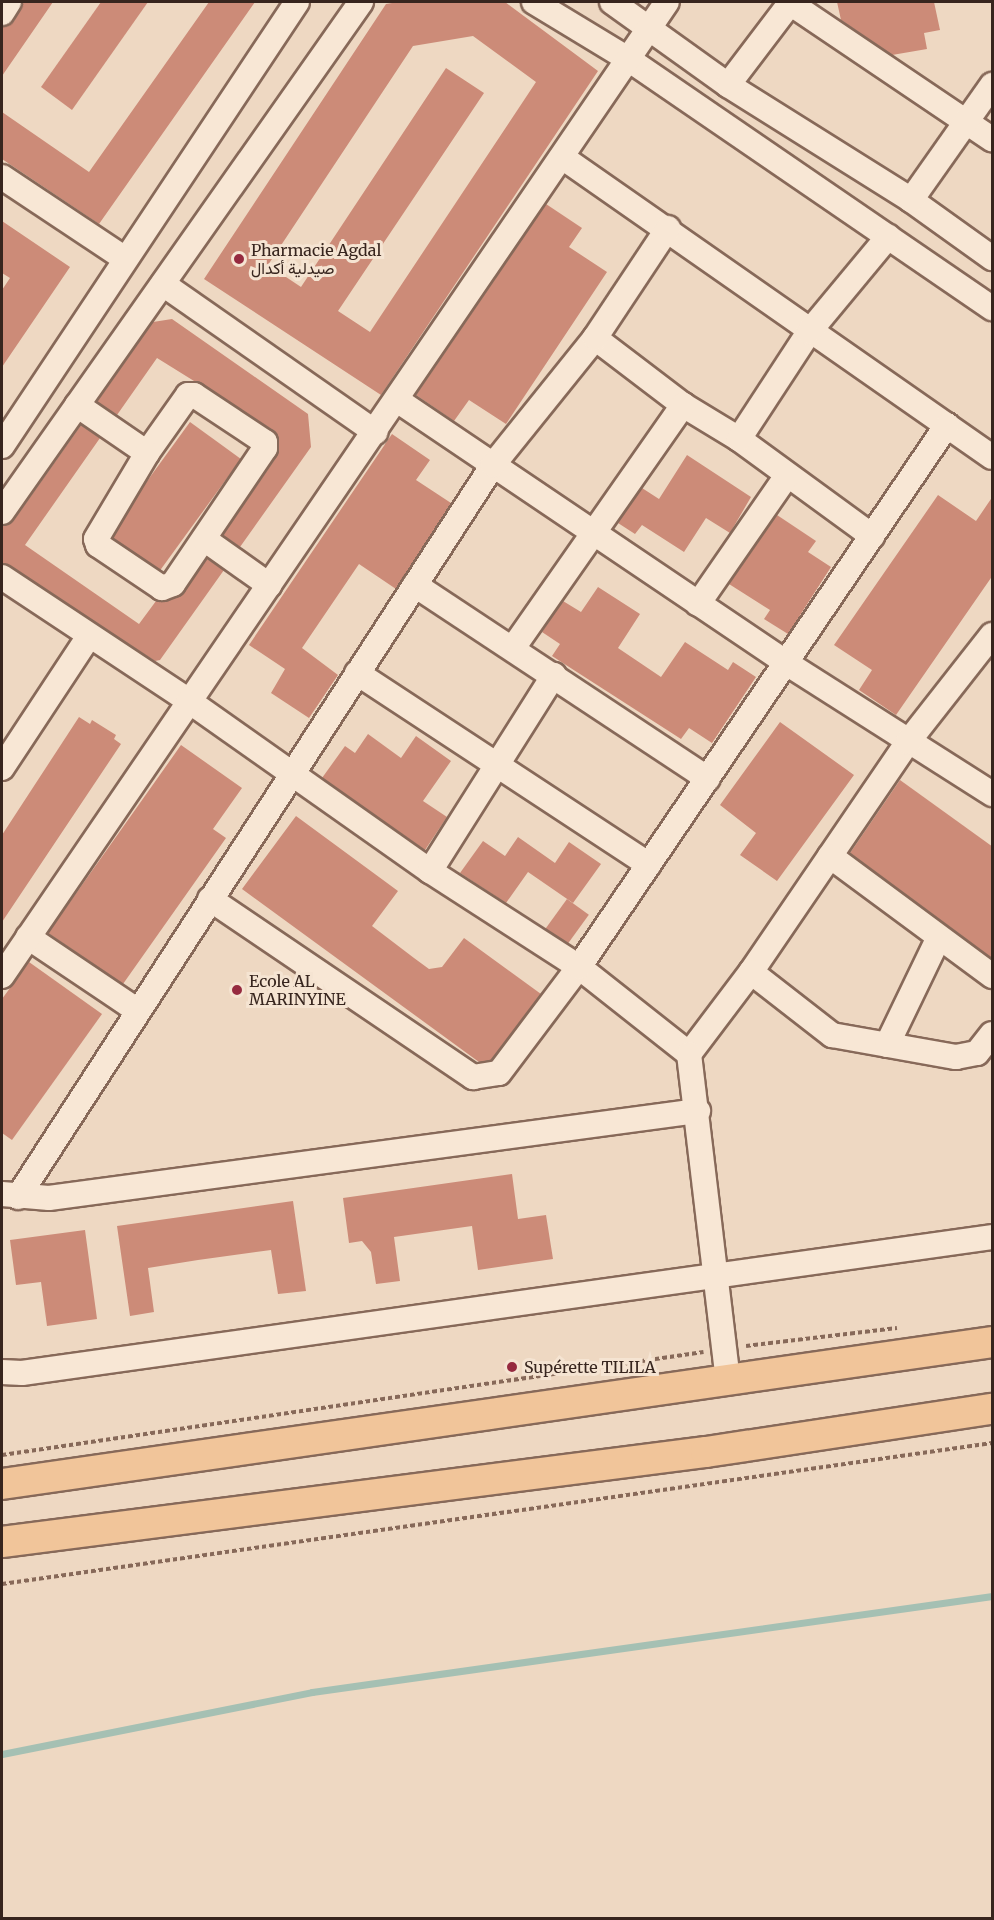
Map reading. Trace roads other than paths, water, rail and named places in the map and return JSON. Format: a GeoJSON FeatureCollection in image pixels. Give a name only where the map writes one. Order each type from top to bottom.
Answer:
{"type":"FeatureCollection","features":[{"type":"Feature","properties":{"kind":"main road"},"geometry":{"type":"LineString","coordinates":[[2,1484],[728,1382],[993,1342]]}},
{"type":"Feature","properties":{"kind":"main road"},"geometry":{"type":"LineString","coordinates":[[2,1542],[706,1452],[993,1409]]}},
{"type":"Feature","properties":{"kind":"street"},"geometry":{"type":"LineString","coordinates":[[2,13],[9,2]]}},
{"type":"Feature","properties":{"kind":"street"},"geometry":{"type":"LineString","coordinates":[[2,446],[124,258],[297,2]]}},
{"type":"Feature","properties":{"kind":"street"},"geometry":{"type":"LineString","coordinates":[[2,512],[361,2]]}},
{"type":"Feature","properties":{"kind":"street"},"geometry":{"type":"LineString","coordinates":[[534,2],[628,59],[993,308]]}},
{"type":"Feature","properties":{"kind":"street"},"geometry":{"type":"LineString","coordinates":[[612,2],[728,85],[911,200],[993,258]]}},
{"type":"Feature","properties":{"kind":"street"},"geometry":{"type":"LineString","coordinates":[[2,976],[667,2]]}},
{"type":"Feature","properties":{"kind":"street"},"geometry":{"type":"LineString","coordinates":[[728,85],[791,2],[993,139]]}},
{"type":"Feature","properties":{"kind":"street"},"geometry":{"type":"LineString","coordinates":[[911,200],[969,123],[993,86]]}},
{"type":"Feature","properties":{"kind":"street"},"geometry":{"type":"LineString","coordinates":[[562,158],[668,228],[809,332],[993,457]]}},
{"type":"Feature","properties":{"kind":"street"},"geometry":{"type":"LineString","coordinates":[[2,177],[124,258]]}},
{"type":"Feature","properties":{"kind":"street"},"geometry":{"type":"LineString","coordinates":[[10,1196],[138,1011],[493,465],[595,338],[668,228]]}},
{"type":"Feature","properties":{"kind":"street"},"geometry":{"type":"LineString","coordinates":[[739,439],[809,332],[888,237]]}},
{"type":"Feature","properties":{"kind":"street"},"geometry":{"type":"LineString","coordinates":[[163,284],[375,432]]}},
{"type":"Feature","properties":{"kind":"street"},"geometry":{"type":"LineString","coordinates":[[595,338],[683,405],[739,439],[786,477],[872,536]]}},
{"type":"Feature","properties":{"kind":"street"},"geometry":{"type":"LineString","coordinates":[[188,395],[194,395],[265,442],[265,448],[204,539],[173,584],[162,588],[98,545],[97,534],[147,453],[188,395]]}},
{"type":"Feature","properties":{"kind":"street"},"geometry":{"type":"LineString","coordinates":[[397,400],[788,664],[993,794]]}},
{"type":"Feature","properties":{"kind":"street"},"geometry":{"type":"LineString","coordinates":[[77,405],[147,453]]}},
{"type":"Feature","properties":{"kind":"street"},"geometry":{"type":"LineString","coordinates":[[513,648],[683,405]]}},
{"type":"Feature","properties":{"kind":"street"},"geometry":{"type":"LineString","coordinates":[[210,899],[473,1077],[499,1073],[579,967],[788,664],[947,425]]}},
{"type":"Feature","properties":{"kind":"street"},"geometry":{"type":"LineString","coordinates":[[699,604],[786,477]]}},
{"type":"Feature","properties":{"kind":"street"},"geometry":{"type":"LineString","coordinates":[[204,539],[269,585]]}},
{"type":"Feature","properties":{"kind":"street"},"geometry":{"type":"LineString","coordinates":[[2,577],[189,701],[430,871],[579,967],[689,1054],[698,1112],[728,1382]]}},
{"type":"Feature","properties":{"kind":"street"},"geometry":{"type":"LineString","coordinates":[[415,585],[708,779]]}},
{"type":"Feature","properties":{"kind":"street"},"geometry":{"type":"LineString","coordinates":[[689,1054],[751,972],[908,742],[993,635]]}},
{"type":"Feature","properties":{"kind":"street"},"geometry":{"type":"LineString","coordinates":[[2,768],[89,636]]}},
{"type":"Feature","properties":{"kind":"street"},"geometry":{"type":"LineString","coordinates":[[357,673],[648,865]]}},
{"type":"Feature","properties":{"kind":"street"},"geometry":{"type":"LineString","coordinates":[[430,871],[554,675]]}},
{"type":"Feature","properties":{"kind":"street"},"geometry":{"type":"LineString","coordinates":[[830,856],[938,939],[993,976]]}},
{"type":"Feature","properties":{"kind":"street"},"geometry":{"type":"LineString","coordinates":[[28,938],[138,1011]]}},
{"type":"Feature","properties":{"kind":"street"},"geometry":{"type":"LineString","coordinates":[[886,1045],[938,939]]}},
{"type":"Feature","properties":{"kind":"street"},"geometry":{"type":"LineString","coordinates":[[751,972],[832,1035],[956,1057],[977,1053],[993,1034]]}},
{"type":"Feature","properties":{"kind":"street"},"geometry":{"type":"LineString","coordinates":[[10,1196],[49,1198],[698,1112]]}},
{"type":"Feature","properties":{"kind":"street"},"geometry":{"type":"LineString","coordinates":[[2,1372],[22,1373],[716,1278],[993,1237]]}},
{"type":"Feature","properties":{"kind":"waterway"},"geometry":{"type":"LineString","coordinates":[[2,1754],[312,1692],[992,1596]]}},
{"type":"Feature","properties":{"kind":"place","name":"Pharmacie Agdal صيدلية أكدال"},"geometry":{"type":"Point","coordinates":[239,259]}},
{"type":"Feature","properties":{"kind":"place","name":"Ecole AL MARINYINE"},"geometry":{"type":"Point","coordinates":[237,990]}},
{"type":"Feature","properties":{"kind":"place","name":"Supérette TILILA"},"geometry":{"type":"Point","coordinates":[512,1367]}}]}
